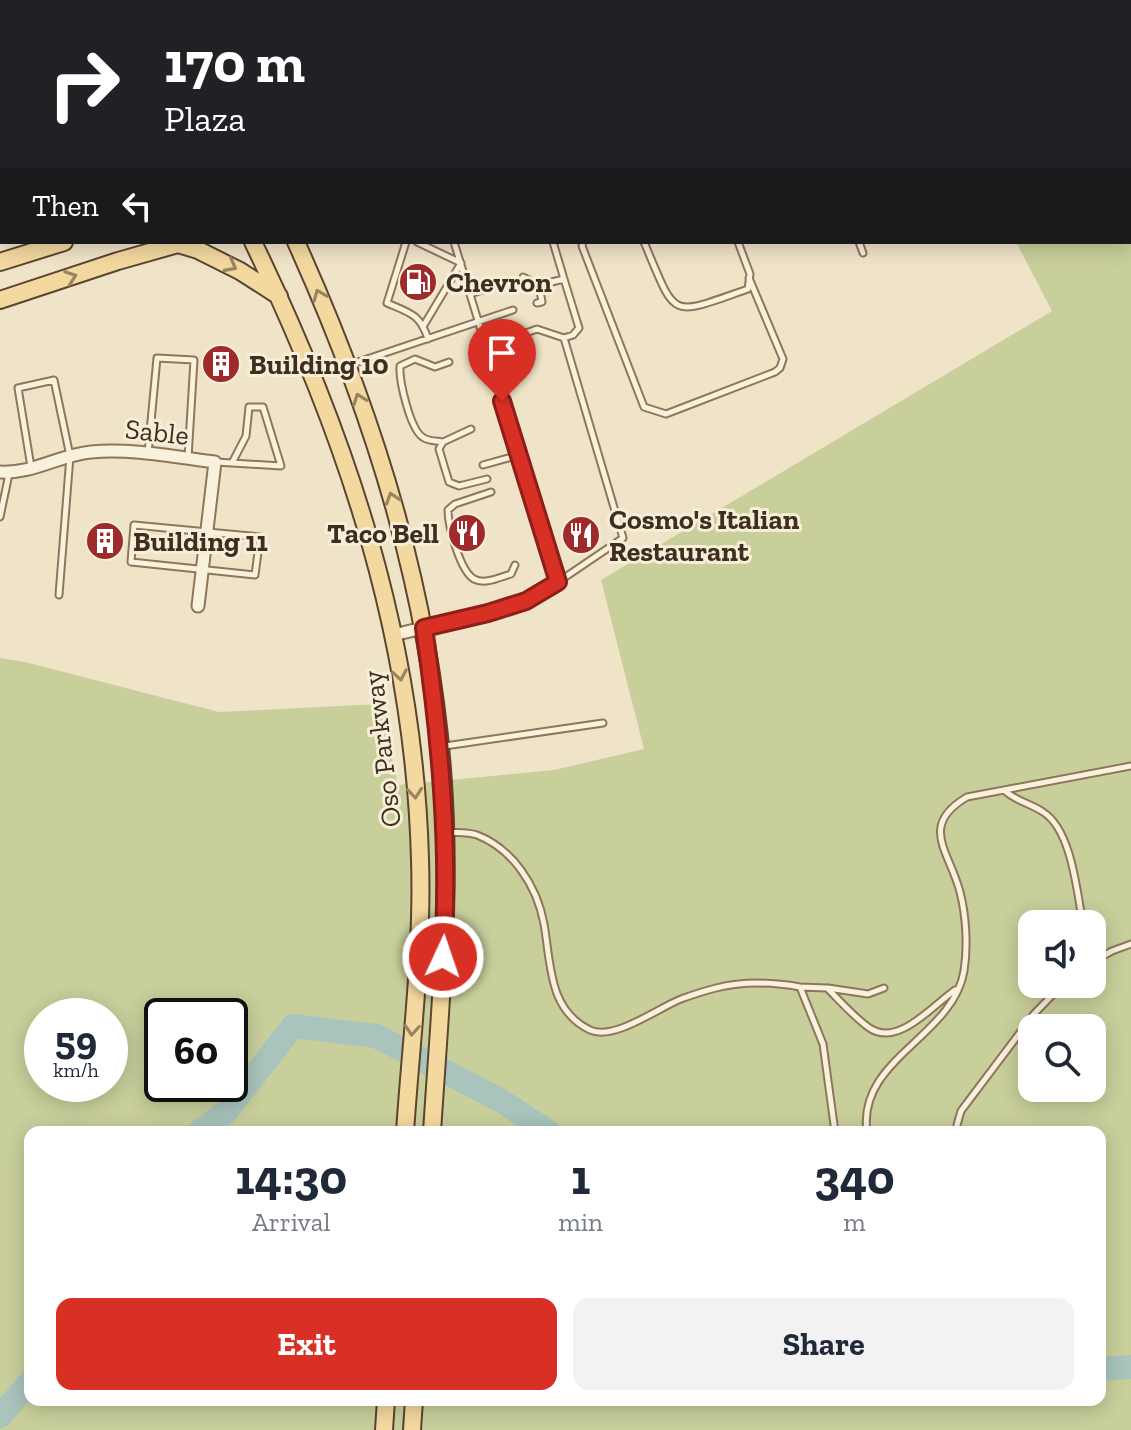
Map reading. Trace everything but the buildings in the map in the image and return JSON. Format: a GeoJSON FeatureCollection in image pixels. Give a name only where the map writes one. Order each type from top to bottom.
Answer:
{"type":"FeatureCollection","features":[{"type":"Feature","properties":{"kind":"main road"},"geometry":{"type":"LineString","coordinates":[[0,262],[58,244]]}},
{"type":"Feature","properties":{"kind":"main road"},"geometry":{"type":"LineString","coordinates":[[0,300],[178,244]]}},
{"type":"Feature","properties":{"kind":"main road"},"geometry":{"type":"LineString","coordinates":[[184,244],[240,271],[279,296]]}},
{"type":"Feature","properties":{"kind":"main road","name":"Oso Parkway"},"geometry":{"type":"LineString","coordinates":[[254,244],[279,296],[346,462],[382,579],[407,715],[420,859],[419,924],[405,1126]]}},
{"type":"Feature","properties":{"kind":"main road","name":"Oso Parkway"},"geometry":{"type":"LineString","coordinates":[[297,244],[347,365],[401,525],[424,628],[440,747],[445,832],[445,929],[432,1126]]}},
{"type":"Feature","properties":{"kind":"main road"},"geometry":{"type":"LineString","coordinates":[[0,253],[19,256]]}},
{"type":"Feature","properties":{"kind":"main road"},"geometry":{"type":"LineString","coordinates":[[384,1430],[386,1406]]}},
{"type":"Feature","properties":{"kind":"main road"},"geometry":{"type":"LineString","coordinates":[[412,1430],[414,1406]]}},
{"type":"Feature","properties":{"kind":"street","name":"Sable"},"geometry":{"type":"LineString","coordinates":[[4,472],[32,470],[70,456],[110,451],[215,462],[198,606]]}},
{"type":"Feature","properties":{"kind":"street"},"geometry":{"type":"LineString","coordinates":[[393,635],[526,601],[558,582]]}},
{"type":"Feature","properties":{"kind":"lane"},"geometry":{"type":"LineString","coordinates":[[405,244],[387,303],[417,316],[424,325],[428,339]]}},
{"type":"Feature","properties":{"kind":"lane"},"geometry":{"type":"LineString","coordinates":[[421,244],[461,263]]}},
{"type":"Feature","properties":{"kind":"lane"},"geometry":{"type":"LineString","coordinates":[[455,244],[558,582],[623,538],[564,338]]}},
{"type":"Feature","properties":{"kind":"lane"},"geometry":{"type":"LineString","coordinates":[[486,347],[537,329],[564,338],[573,335],[579,328],[554,244]]}},
{"type":"Feature","properties":{"kind":"lane"},"geometry":{"type":"LineString","coordinates":[[582,244],[644,407],[666,414],[780,368],[783,359],[749,278],[739,244]]}},
{"type":"Feature","properties":{"kind":"lane"},"geometry":{"type":"LineString","coordinates":[[645,244],[668,299],[681,308],[693,308],[748,289],[749,278]]}},
{"type":"Feature","properties":{"kind":"lane"},"geometry":{"type":"LineString","coordinates":[[860,244],[863,253]]}},
{"type":"Feature","properties":{"kind":"lane"},"geometry":{"type":"LineString","coordinates":[[424,325],[461,263]]}},
{"type":"Feature","properties":{"kind":"lane"},"geometry":{"type":"LineString","coordinates":[[523,277],[539,285],[564,279]]}},
{"type":"Feature","properties":{"kind":"lane"},"geometry":{"type":"LineString","coordinates":[[470,294],[502,284]]}},
{"type":"Feature","properties":{"kind":"lane"},"geometry":{"type":"LineString","coordinates":[[537,303],[542,302],[539,285]]}},
{"type":"Feature","properties":{"kind":"lane"},"geometry":{"type":"LineString","coordinates":[[347,365],[513,310]]}},
{"type":"Feature","properties":{"kind":"lane"},"geometry":{"type":"LineString","coordinates":[[148,455],[157,358],[194,360],[188,459]]}},
{"type":"Feature","properties":{"kind":"lane"},"geometry":{"type":"LineString","coordinates":[[449,362],[435,367],[415,359],[400,366],[399,377],[416,431],[425,440],[443,442],[471,429]]}},
{"type":"Feature","properties":{"kind":"lane"},"geometry":{"type":"LineString","coordinates":[[32,470],[18,388],[54,380],[70,456],[59,595]]}},
{"type":"Feature","properties":{"kind":"lane"},"geometry":{"type":"LineString","coordinates":[[215,462],[281,466],[263,407],[249,407],[246,436],[232,463]]}},
{"type":"Feature","properties":{"kind":"lane"},"geometry":{"type":"LineString","coordinates":[[443,442],[439,449],[449,482],[459,486],[487,479]]}},
{"type":"Feature","properties":{"kind":"lane"},"geometry":{"type":"LineString","coordinates":[[483,465],[519,455]]}},
{"type":"Feature","properties":{"kind":"lane"},"geometry":{"type":"LineString","coordinates":[[0,517],[4,472]]}},
{"type":"Feature","properties":{"kind":"lane"},"geometry":{"type":"LineString","coordinates":[[491,492],[455,504],[448,510],[448,522],[465,571],[476,580],[488,581],[511,574],[515,565]]}},
{"type":"Feature","properties":{"kind":"lane"},"geometry":{"type":"LineString","coordinates":[[134,525],[207,532],[260,537],[255,575],[131,562],[134,525]]}},
{"type":"Feature","properties":{"kind":"lane"},"geometry":{"type":"LineString","coordinates":[[440,747],[603,723]]}},
{"type":"Feature","properties":{"kind":"lane"},"geometry":{"type":"LineString","coordinates":[[867,1126],[871,1091],[883,1074],[936,1020],[959,988],[964,971],[964,908],[940,840],[945,815],[967,797],[1131,766]]}},
{"type":"Feature","properties":{"kind":"lane"},"geometry":{"type":"LineString","coordinates":[[1004,790],[1053,820],[1071,859],[1080,910]]}},
{"type":"Feature","properties":{"kind":"lane"},"geometry":{"type":"LineString","coordinates":[[445,832],[475,834],[501,849],[521,868],[544,920],[551,978],[560,1002],[574,1020],[593,1032],[621,1027],[680,1000],[716,988],[773,982],[868,994],[884,988]]}},
{"type":"Feature","properties":{"kind":"lane"},"geometry":{"type":"LineString","coordinates":[[1106,954],[1131,944]]}},
{"type":"Feature","properties":{"kind":"lane"},"geometry":{"type":"LineString","coordinates":[[800,987],[823,1044],[834,1126]]}},
{"type":"Feature","properties":{"kind":"lane"},"geometry":{"type":"LineString","coordinates":[[827,988],[868,1027],[887,1033],[909,1025],[959,988]]}},
{"type":"Feature","properties":{"kind":"lane"},"geometry":{"type":"LineString","coordinates":[[957,1125],[961,1111],[1049,998]]}},
{"type":"Feature","properties":{"kind":"green space"},"geometry":{"type":"Polygon","coordinates":[[[1017,244],[1131,244],[1131,1430],[0,1430],[0,658],[219,712],[380,704],[398,785],[554,770],[644,749],[601,580],[1052,311],[1017,244]]]}},
{"type":"Feature","properties":{"kind":"waterway"},"geometry":{"type":"LineString","coordinates":[[207,1126],[226,1112],[293,1026],[376,1036],[500,1100],[540,1126]]}},
{"type":"Feature","properties":{"kind":"waterway"},"geometry":{"type":"LineString","coordinates":[[1106,1369],[1131,1367]]}},
{"type":"Feature","properties":{"kind":"waterway"},"geometry":{"type":"LineString","coordinates":[[0,1416],[24,1389]]}},
{"type":"Feature","properties":{"kind":"place","name":"Chevron"},"geometry":{"type":"Point","coordinates":[418,282]}},
{"type":"Feature","properties":{"kind":"place","name":"Building 10"},"geometry":{"type":"Point","coordinates":[221,364]}},
{"type":"Feature","properties":{"kind":"place","name":"Taco Bell"},"geometry":{"type":"Point","coordinates":[467,533]}},
{"type":"Feature","properties":{"kind":"place","name":"Cosmo's Italian Restaurant"},"geometry":{"type":"Point","coordinates":[581,535]}},
{"type":"Feature","properties":{"kind":"place","name":"Building 11"},"geometry":{"type":"Point","coordinates":[105,541]}},
{"type":"Feature","properties":{"kind":"route"},"geometry":{"type":"LineString","coordinates":[[443,957],[444,797],[436,706],[424,628],[526,601],[558,582],[502,401]]}}]}
